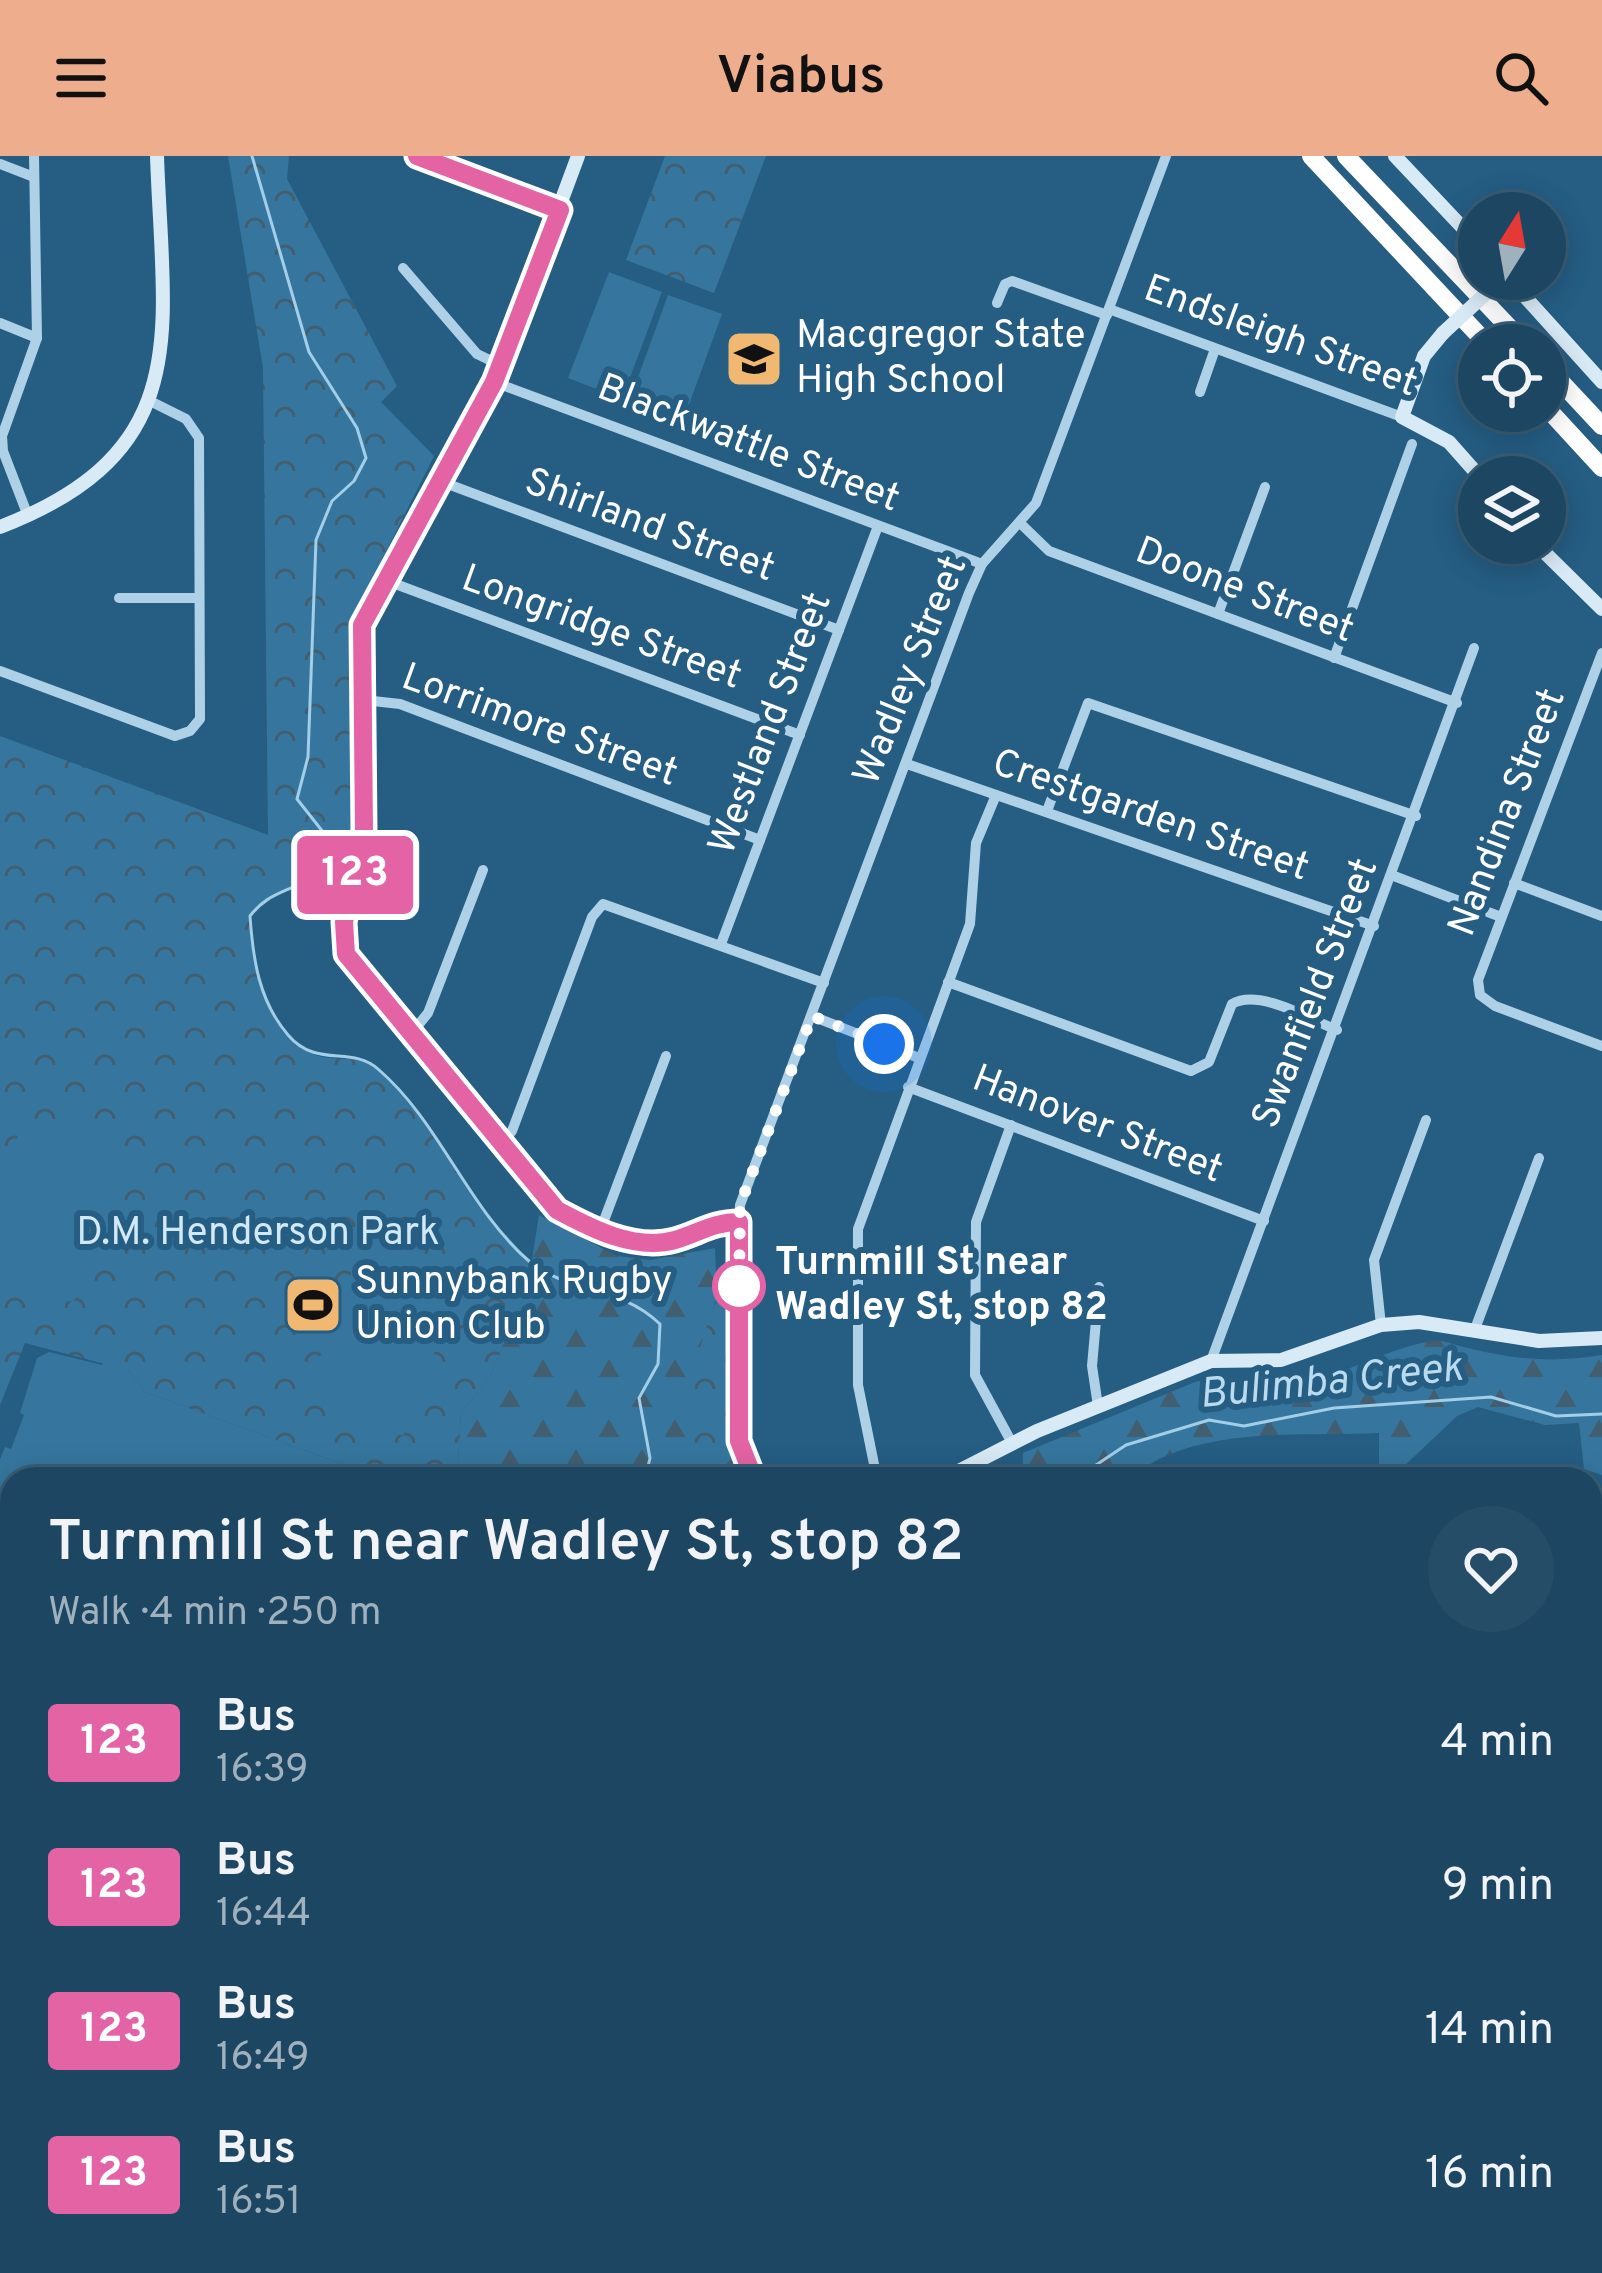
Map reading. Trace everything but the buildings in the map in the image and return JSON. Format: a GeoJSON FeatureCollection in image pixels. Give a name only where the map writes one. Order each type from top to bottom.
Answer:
{"type":"FeatureCollection","features":[{"type":"Feature","properties":{"kind":"highway"},"geometry":{"type":"LineString","coordinates":[[1311,156],[1468,324]]}},
{"type":"Feature","properties":{"kind":"highway"},"geometry":{"type":"LineString","coordinates":[[1346,156],[1506,324]]}},
{"type":"Feature","properties":{"kind":"highway"},"geometry":{"type":"LineString","coordinates":[[1566,387],[1602,426]]}},
{"type":"Feature","properties":{"kind":"highway"},"geometry":{"type":"LineString","coordinates":[[1566,429],[1602,468]]}},
{"type":"Feature","properties":{"kind":"street"},"geometry":{"type":"LineString","coordinates":[[28,516],[3,451],[2,436],[37,338],[34,156]]}},
{"type":"Feature","properties":{"kind":"street"},"geometry":{"type":"LineString","coordinates":[[0,526],[63,500],[113,461],[150,401],[161,362],[163,320],[157,156]]}},
{"type":"Feature","properties":{"kind":"street"},"geometry":{"type":"LineString","coordinates":[[418,156],[560,210]]}},
{"type":"Feature","properties":{"kind":"street"},"geometry":{"type":"LineString","coordinates":[[578,156],[494,382],[382,579],[362,625],[364,830],[343,940],[354,969],[557,1210],[600,1231],[654,1243],[673,1241],[716,1222],[739,1222],[739,1441],[749,1467]]}},
{"type":"Feature","properties":{"kind":"street","name":"Wadley Street"},"geometry":{"type":"LineString","coordinates":[[739,1222],[740,1205],[982,564],[1020,523],[1046,482],[1166,156]]}},
{"type":"Feature","properties":{"kind":"street"},"geometry":{"type":"LineString","coordinates":[[1395,156],[1458,223]]}},
{"type":"Feature","properties":{"kind":"street"},"geometry":{"type":"LineString","coordinates":[[0,164],[34,177]]}},
{"type":"Feature","properties":{"kind":"street"},"geometry":{"type":"LineString","coordinates":[[403,268],[477,354],[500,365]]}},
{"type":"Feature","properties":{"kind":"street","name":"Endsleigh Street"},"geometry":{"type":"LineString","coordinates":[[997,302],[1005,284],[1012,281],[1108,312],[1402,417],[1450,442],[1462,456]]}},
{"type":"Feature","properties":{"kind":"street"},"geometry":{"type":"LineString","coordinates":[[1402,417],[1424,356],[1481,300]]}},
{"type":"Feature","properties":{"kind":"street"},"geometry":{"type":"LineString","coordinates":[[1519,300],[1602,382]]}},
{"type":"Feature","properties":{"kind":"street"},"geometry":{"type":"LineString","coordinates":[[0,323],[37,338]]}},
{"type":"Feature","properties":{"kind":"street"},"geometry":{"type":"LineString","coordinates":[[1200,392],[1215,349]]}},
{"type":"Feature","properties":{"kind":"street","name":"Blackwattle Street"},"geometry":{"type":"LineString","coordinates":[[494,382],[982,564]]}},
{"type":"Feature","properties":{"kind":"street"},"geometry":{"type":"LineString","coordinates":[[0,670],[175,736],[190,731],[200,719],[199,438],[186,419],[150,401]]}},
{"type":"Feature","properties":{"kind":"street"},"geometry":{"type":"LineString","coordinates":[[1334,658],[1412,444]]}},
{"type":"Feature","properties":{"kind":"street","name":"Shirland Street"},"geometry":{"type":"LineString","coordinates":[[436,480],[839,630]]}},
{"type":"Feature","properties":{"kind":"street"},"geometry":{"type":"LineString","coordinates":[[1218,614],[1265,487]]}},
{"type":"Feature","properties":{"kind":"street","name":"Doone Street"},"geometry":{"type":"LineString","coordinates":[[1020,523],[1049,551],[1457,703]]}},
{"type":"Feature","properties":{"kind":"street","name":"Westland Street"},"geometry":{"type":"LineString","coordinates":[[722,944],[878,526]]}},
{"type":"Feature","properties":{"kind":"street"},"geometry":{"type":"LineString","coordinates":[[1553,564],[1602,609]]}},
{"type":"Feature","properties":{"kind":"street","name":"Longridge Street"},"geometry":{"type":"LineString","coordinates":[[382,579],[800,735]]}},
{"type":"Feature","properties":{"kind":"street"},"geometry":{"type":"LineString","coordinates":[[119,598],[197,598]]}},
{"type":"Feature","properties":{"kind":"street","name":"Swanfield Street"},"geometry":{"type":"LineString","coordinates":[[1211,1361],[1394,876],[1474,648]]}},
{"type":"Feature","properties":{"kind":"street","name":"Nandina Street"},"geometry":{"type":"LineString","coordinates":[[1602,653],[1478,980],[1480,995],[1495,1006],[1602,1046]]}},
{"type":"Feature","properties":{"kind":"street","name":"Lorrimore Street"},"geometry":{"type":"LineString","coordinates":[[364,700],[400,704],[760,839]]}},
{"type":"Feature","properties":{"kind":"street"},"geometry":{"type":"LineString","coordinates":[[1047,812],[1088,703],[1416,816]]}},
{"type":"Feature","properties":{"kind":"street","name":"Crestgarden Street"},"geometry":{"type":"LineString","coordinates":[[907,764],[1374,926]]}},
{"type":"Feature","properties":{"kind":"street"},"geometry":{"type":"LineString","coordinates":[[875,1467],[858,1385],[858,1229],[970,924],[976,844],[996,795]]}},
{"type":"Feature","properties":{"kind":"street"},"geometry":{"type":"LineString","coordinates":[[410,1035],[428,1013],[483,870]]}},
{"type":"Feature","properties":{"kind":"street"},"geometry":{"type":"LineString","coordinates":[[1394,876],[1501,917]]}},
{"type":"Feature","properties":{"kind":"street"},"geometry":{"type":"LineString","coordinates":[[1514,883],[1602,916]]}},
{"type":"Feature","properties":{"kind":"street"},"geometry":{"type":"LineString","coordinates":[[500,1144],[512,1131],[596,910],[614,904],[824,982]]}},
{"type":"Feature","properties":{"kind":"street"},"geometry":{"type":"LineString","coordinates":[[948,982],[1191,1071],[1209,1062],[1232,1004],[1240,999],[1255,999],[1337,1030]]}},
{"type":"Feature","properties":{"kind":"street"},"geometry":{"type":"LineString","coordinates":[[812,1016],[919,1058]]}},
{"type":"Feature","properties":{"kind":"street"},"geometry":{"type":"LineString","coordinates":[[600,1231],[666,1056]]}},
{"type":"Feature","properties":{"kind":"street","name":"Hanover Street"},"geometry":{"type":"LineString","coordinates":[[908,1087],[1264,1221]]}},
{"type":"Feature","properties":{"kind":"street"},"geometry":{"type":"LineString","coordinates":[[1381,1325],[1374,1260],[1426,1120]]}},
{"type":"Feature","properties":{"kind":"street"},"geometry":{"type":"LineString","coordinates":[[1011,1125],[976,1222],[975,1375],[1012,1443]]}},
{"type":"Feature","properties":{"kind":"street"},"geometry":{"type":"LineString","coordinates":[[1475,1329],[1539,1158]]}},
{"type":"Feature","properties":{"kind":"street"},"geometry":{"type":"LineString","coordinates":[[1098,1406],[1092,1366],[1099,1287]]}},
{"type":"Feature","properties":{"kind":"street"},"geometry":{"type":"LineString","coordinates":[[966,1467],[1012,1443],[1211,1361],[1281,1360],[1381,1325],[1475,1329],[1564,1342],[1602,1338]]}},
{"type":"Feature","properties":{"kind":"green space","name":"D.M. Henderson Park"},"geometry":{"type":"Polygon","coordinates":[[[228,156],[289,156],[287,179],[397,386],[381,402],[434,456],[353,617],[354,836],[347,870],[328,862],[306,880],[268,899],[250,916],[260,981],[277,1024],[308,1052],[364,1061],[382,1072],[488,1214],[531,1263],[528,1285],[490,1377],[461,1413],[458,1467],[351,1467],[145,1392],[128,1370],[25,1343],[0,1405],[0,736],[268,835],[263,368],[228,156]]]}},
{"type":"Feature","properties":{"kind":"green space"},"geometry":{"type":"Polygon","coordinates":[[[665,156],[766,156],[714,293],[626,260],[665,156]]]}},
{"type":"Feature","properties":{"kind":"green space"},"geometry":{"type":"Polygon","coordinates":[[[609,272],[662,292],[622,399],[568,378],[609,272]]]}},
{"type":"Feature","properties":{"kind":"green space"},"geometry":{"type":"Polygon","coordinates":[[[668,295],[722,314],[683,421],[629,402],[668,295]]]}},
{"type":"Feature","properties":{"kind":"green space"},"geometry":{"type":"Polygon","coordinates":[[[27,1119],[74,1127],[104,1142],[123,1164],[127,1179],[86,1287],[73,1301],[57,1302],[0,1281],[7,1173],[27,1119]]]}},
{"type":"Feature","properties":{"kind":"green space"},"geometry":{"type":"Polygon","coordinates":[[[539,1215],[617,1256],[650,1260],[715,1248],[717,1297],[702,1345],[684,1467],[458,1467],[461,1413],[490,1377],[528,1285],[539,1215]]]}},
{"type":"Feature","properties":{"kind":"green space"},"geometry":{"type":"Polygon","coordinates":[[[365,1236],[465,1272],[403,1436],[304,1400],[365,1236]]]}},
{"type":"Feature","properties":{"kind":"green space"},"geometry":{"type":"Polygon","coordinates":[[[730,1278],[732,1449],[741,1467],[683,1467],[700,1348],[730,1278]]]}},
{"type":"Feature","properties":{"kind":"green space"},"geometry":{"type":"Polygon","coordinates":[[[1438,1340],[1520,1358],[1602,1355],[1602,1467],[1584,1467],[1579,1423],[1545,1425],[1478,1407],[1457,1416],[1403,1467],[1379,1466],[1379,1433],[1215,1441],[1146,1467],[1022,1467],[1023,1453],[1195,1382],[1300,1384],[1438,1340]]]}},
{"type":"Feature","properties":{"kind":"green space"},"geometry":{"type":"Polygon","coordinates":[[[49,1352],[102,1365],[105,1361],[128,1370],[145,1392],[351,1467],[0,1467],[5,1447],[11,1449],[24,1415],[20,1413],[37,1358],[49,1352]]]}},
{"type":"Feature","properties":{"kind":"waterway"},"geometry":{"type":"LineString","coordinates":[[252,156],[309,352],[357,428],[366,458],[354,481],[332,501],[316,540],[308,757],[297,799],[327,837],[328,861],[250,916],[259,979],[278,1022],[299,1045],[368,1062],[400,1090],[489,1217],[530,1262],[561,1279],[628,1302],[660,1324],[658,1364],[639,1398],[648,1467]]}},
{"type":"Feature","properties":{"kind":"waterway","name":"Bulimba Creek"},"geometry":{"type":"LineString","coordinates":[[1093,1467],[1126,1445],[1209,1420],[1244,1426],[1334,1408],[1491,1397],[1556,1416],[1602,1414]]}},
{"type":"Feature","properties":{"kind":"bus line","name":"123"},"geometry":{"type":"LineString","coordinates":[[417,156],[560,210],[494,382],[370,601],[362,625],[364,830],[344,922],[346,954],[365,983],[557,1210],[600,1231],[654,1243],[673,1241],[716,1222],[739,1222],[739,1441],[747,1467]]}},
{"type":"Feature","properties":{"kind":"place","name":"Macgregor State High School"},"geometry":{"type":"Point","coordinates":[754,359]}},
{"type":"Feature","properties":{"kind":"place","name":"Turnmill St near Wadley St, stop 82"},"geometry":{"type":"Point","coordinates":[739,1286]}},
{"type":"Feature","properties":{"kind":"place","name":"Sunnybank Rugby Union Club"},"geometry":{"type":"Point","coordinates":[313,1305]}},
{"type":"Feature","properties":{"kind":"route"},"geometry":{"type":"LineString","coordinates":[[739,1286],[739,1303],[740,1205],[812,1016],[884,1044]]}}]}
